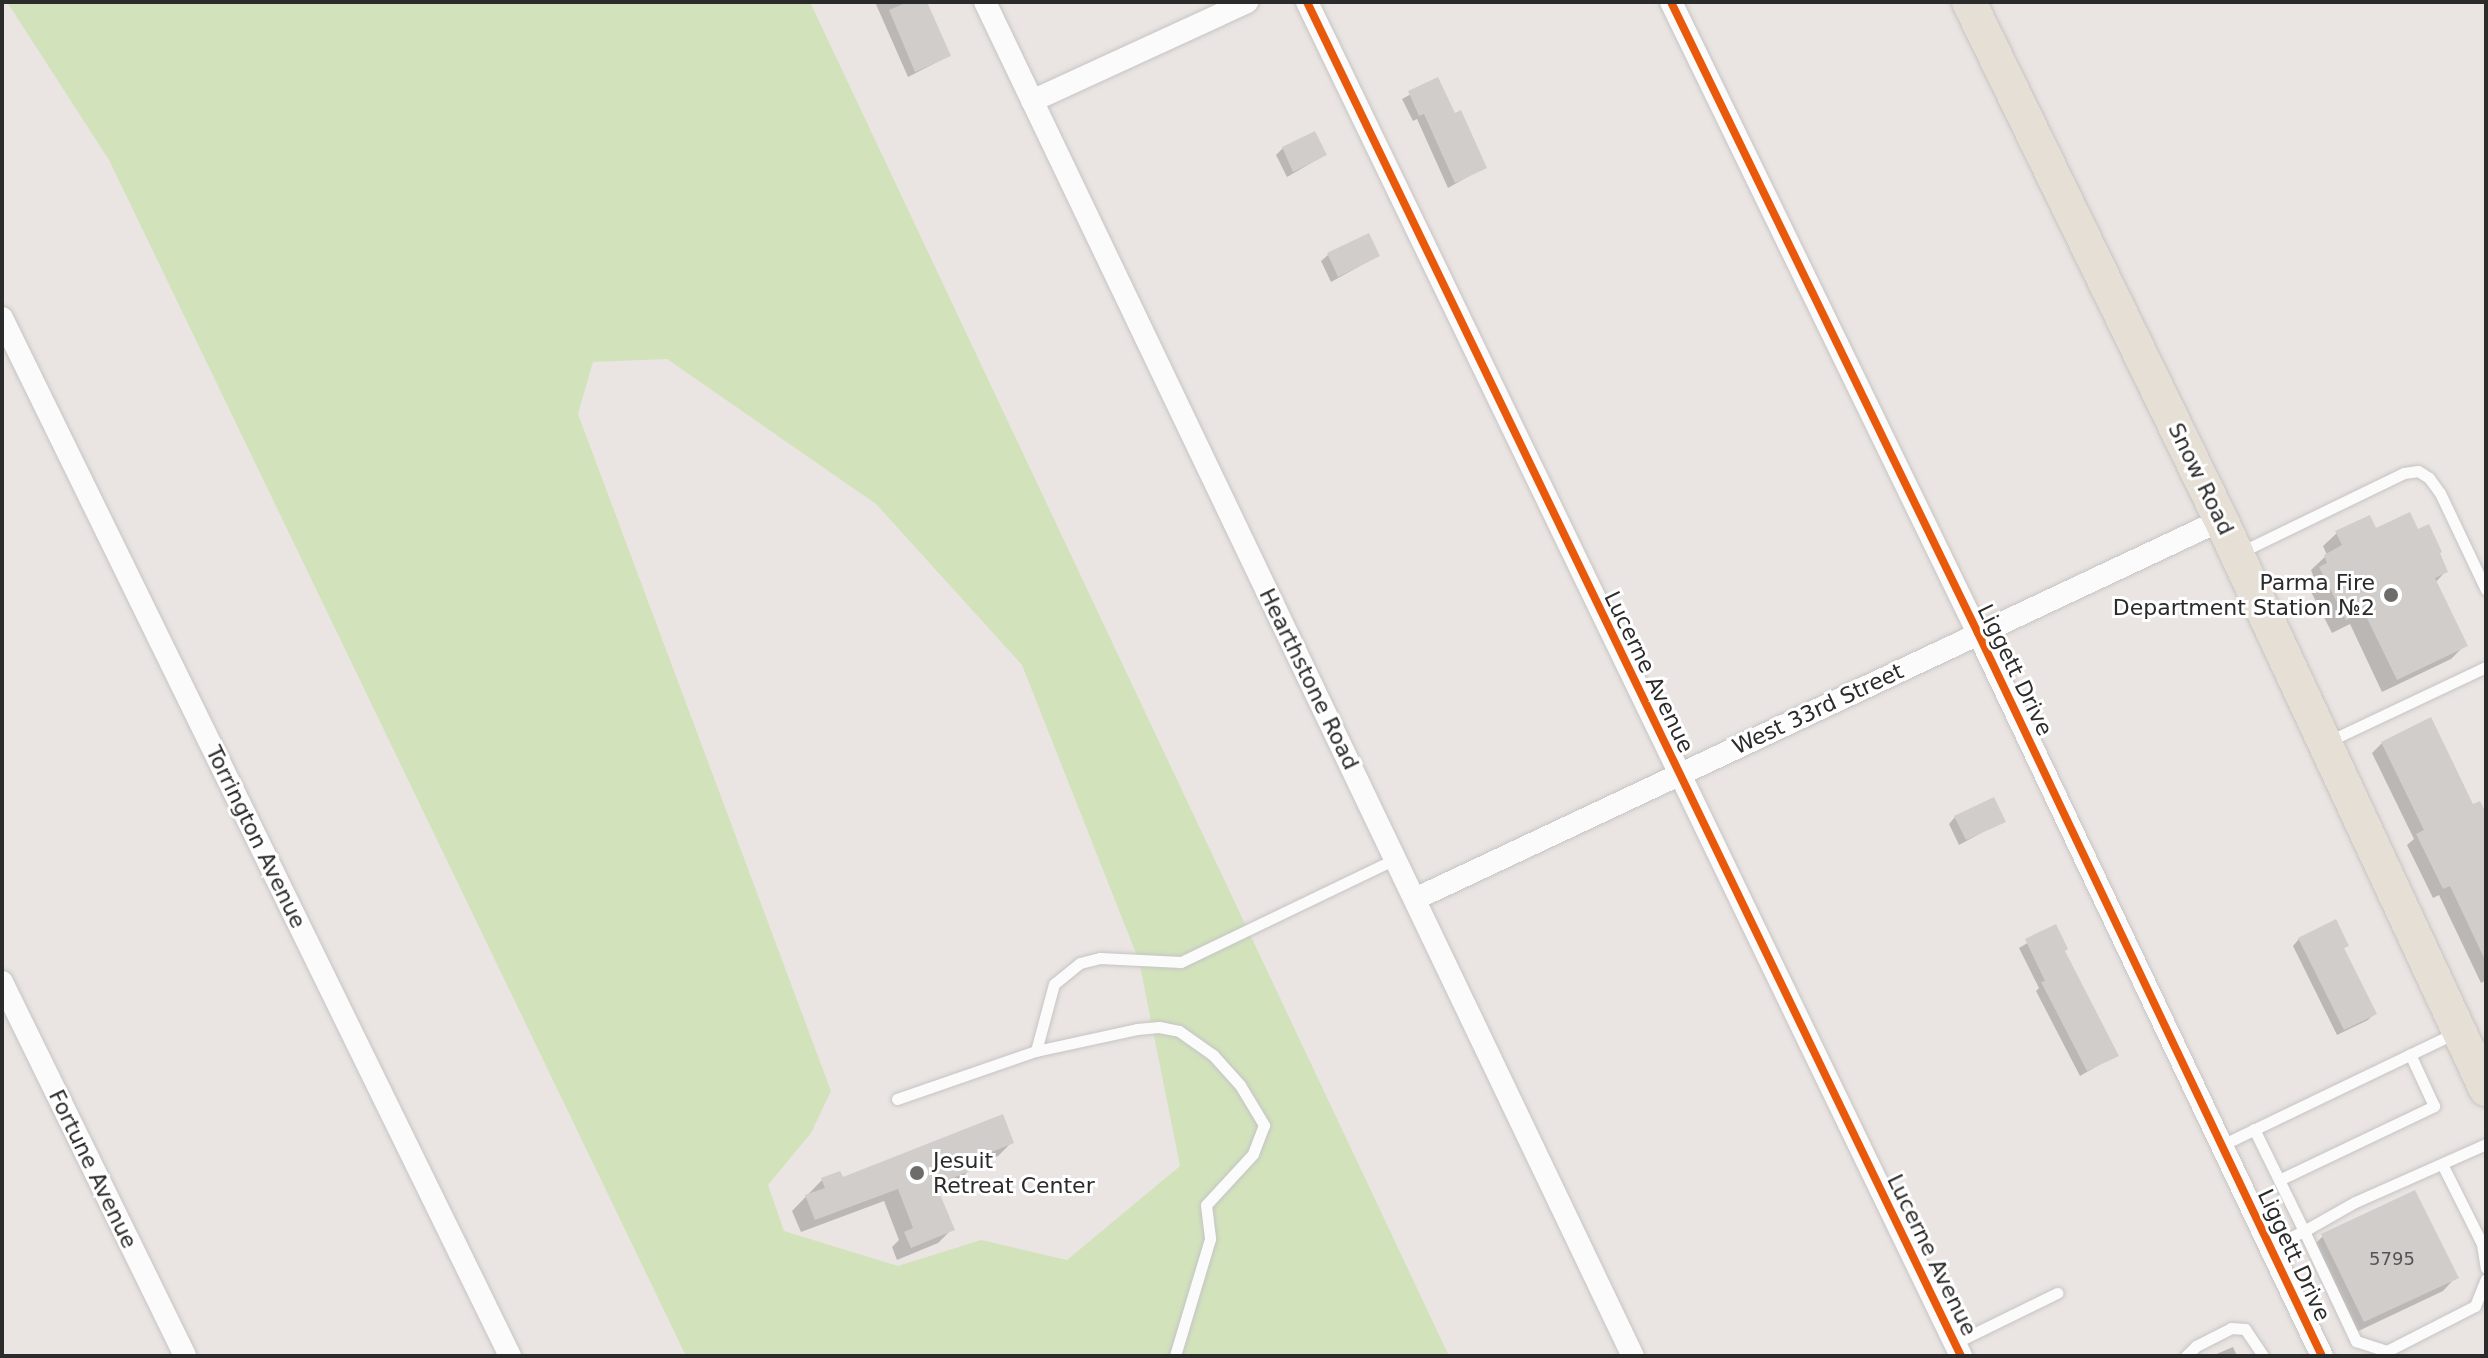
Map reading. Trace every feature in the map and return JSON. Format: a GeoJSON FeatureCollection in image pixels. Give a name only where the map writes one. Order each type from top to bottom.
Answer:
{"type":"FeatureCollection","features":[{"type":"Feature","properties":{"kind":"main road","name":"Snow Road"},"geometry":{"type":"LineString","coordinates":[[1969,2],[2221,520],[2486,1089]]}},
{"type":"Feature","properties":{"kind":"street","name":"Hearthstone Road"},"geometry":{"type":"LineString","coordinates":[[985,2],[1633,1356]]}},
{"type":"Feature","properties":{"kind":"street"},"geometry":{"type":"LineString","coordinates":[[1032,101],[1247,2]]}},
{"type":"Feature","properties":{"kind":"street","name":"Lucerne Avenue"},"geometry":{"type":"LineString","coordinates":[[1307,2],[1958,1349]]}},
{"type":"Feature","properties":{"kind":"street","name":"Liggett Drive"},"geometry":{"type":"LineString","coordinates":[[1671,2],[1978,633],[2322,1356]]}},
{"type":"Feature","properties":{"kind":"street","name":"Torrington Avenue"},"geometry":{"type":"LineString","coordinates":[[2,318],[510,1356]]}},
{"type":"Feature","properties":{"kind":"street","name":"West 33rd Street"},"geometry":{"type":"LineString","coordinates":[[1415,899],[2221,520]]}},
{"type":"Feature","properties":{"kind":"street","name":"Fortune Avenue"},"geometry":{"type":"LineString","coordinates":[[2,982],[185,1356]]}},
{"type":"Feature","properties":{"kind":"lane"},"geometry":{"type":"LineString","coordinates":[[2237,554],[2404,473],[2418,471],[2429,478],[2440,493],[2486,590]]}},
{"type":"Feature","properties":{"kind":"lane"},"geometry":{"type":"LineString","coordinates":[[2325,743],[2486,667]]}},
{"type":"Feature","properties":{"kind":"lane"},"geometry":{"type":"LineString","coordinates":[[1036,1051],[1054,984],[1080,963],[1100,958],[1181,962],[1395,859]]}},
{"type":"Feature","properties":{"kind":"lane"},"geometry":{"type":"LineString","coordinates":[[897,1099],[1036,1051],[1137,1029],[1159,1027],[1179,1031],[1213,1055],[1240,1085],[1262,1118],[1262,1135],[1253,1154],[1206,1205],[1210,1239],[1175,1356]]}},
{"type":"Feature","properties":{"kind":"lane"},"geometry":{"type":"LineString","coordinates":[[2222,1145],[2459,1031]]}},
{"type":"Feature","properties":{"kind":"lane"},"geometry":{"type":"LineString","coordinates":[[2279,1180],[2434,1106],[2410,1054]]}},
{"type":"Feature","properties":{"kind":"lane"},"geometry":{"type":"LineString","coordinates":[[2254,1129],[2356,1341],[2388,1353],[2475,1306],[2486,1279]]}},
{"type":"Feature","properties":{"kind":"lane"},"geometry":{"type":"LineString","coordinates":[[2270,1247],[2355,1202],[2443,1166],[2486,1144]]}},
{"type":"Feature","properties":{"kind":"lane"},"geometry":{"type":"LineString","coordinates":[[2443,1166],[2482,1244],[2486,1268]]}},
{"type":"Feature","properties":{"kind":"lane"},"geometry":{"type":"LineString","coordinates":[[1958,1349],[2057,1293]]}},
{"type":"Feature","properties":{"kind":"lane"},"geometry":{"type":"LineString","coordinates":[[2186,1356],[2196,1346],[2231,1328],[2245,1329],[2263,1356]]}},
{"type":"Feature","properties":{"kind":"green space"},"geometry":{"type":"Polygon","coordinates":[[[7,2],[810,2],[1449,1356],[686,1356],[109,160],[7,2]],[[667,359],[593,362],[578,414],[831,1091],[811,1133],[768,1185],[784,1231],[898,1266],[981,1240],[1067,1260],[1180,1166],[1139,961],[1022,665],[876,504],[667,359]]]}},
{"type":"Feature","properties":{"kind":"building"},"geometry":{"type":"Polygon","coordinates":[[[908,2],[927,2],[951,56],[915,72],[889,10],[908,2]]]}},
{"type":"Feature","properties":{"kind":"building"},"geometry":{"type":"Polygon","coordinates":[[[1438,77],[1455,113],[1461,110],[1487,168],[1455,183],[1424,114],[1419,116],[1408,91],[1438,77]]]}},
{"type":"Feature","properties":{"kind":"building"},"geometry":{"type":"Polygon","coordinates":[[[1315,131],[1327,155],[1293,172],[1282,147],[1315,131]]]}},
{"type":"Feature","properties":{"kind":"building"},"geometry":{"type":"Polygon","coordinates":[[[1369,233],[1380,256],[1338,277],[1327,253],[1369,233]]]}},
{"type":"Feature","properties":{"kind":"building","name":"Parma Fire Department Station №2"},"geometry":{"type":"Polygon","coordinates":[[[2410,512],[2418,529],[2429,524],[2442,552],[2448,572],[2435,578],[2468,646],[2397,680],[2364,612],[2346,620],[2319,567],[2327,563],[2324,555],[2342,545],[2335,531],[2370,515],[2376,528],[2410,512]]]}},
{"type":"Feature","properties":{"kind":"building"},"geometry":{"type":"Polygon","coordinates":[[[2431,717],[2473,804],[2480,801],[2486,813],[2486,962],[2450,886],[2443,889],[2416,834],[2424,830],[2381,742],[2431,717]]]}},
{"type":"Feature","properties":{"kind":"building"},"geometry":{"type":"Polygon","coordinates":[[[1994,797],[2006,822],[1966,840],[1954,816],[1994,797]]]}},
{"type":"Feature","properties":{"kind":"building"},"geometry":{"type":"Polygon","coordinates":[[[2336,919],[2349,946],[2344,948],[2377,1014],[2344,1030],[2298,938],[2336,919]]]}},
{"type":"Feature","properties":{"kind":"building"},"geometry":{"type":"Polygon","coordinates":[[[2056,924],[2068,949],[2065,951],[2119,1056],[2087,1071],[2041,982],[2045,981],[2025,939],[2056,924]]]}},
{"type":"Feature","properties":{"kind":"building"},"geometry":{"type":"Polygon","coordinates":[[[1003,1114],[1014,1143],[972,1160],[975,1169],[936,1185],[955,1230],[911,1248],[904,1232],[913,1228],[898,1189],[815,1220],[805,1195],[825,1188],[821,1178],[840,1171],[843,1177],[1003,1114]]]}},
{"type":"Feature","properties":{"kind":"building"},"geometry":{"type":"Polygon","coordinates":[[[2415,1190],[2459,1278],[2364,1322],[2321,1234],[2415,1190]]]}},
{"type":"Feature","properties":{"kind":"cycle path"},"geometry":{"type":"LineString","coordinates":[[1307,2],[1961,1356]]}},
{"type":"Feature","properties":{"kind":"cycle path"},"geometry":{"type":"LineString","coordinates":[[1671,2],[1978,633],[2322,1356]]}},
{"type":"Feature","properties":{"kind":"place","name":"Parma Fire Department Station №2"},"geometry":{"type":"Point","coordinates":[2391,595]}},
{"type":"Feature","properties":{"kind":"place","name":"Jesuit Retreat Center"},"geometry":{"type":"Point","coordinates":[917,1173]}}]}
